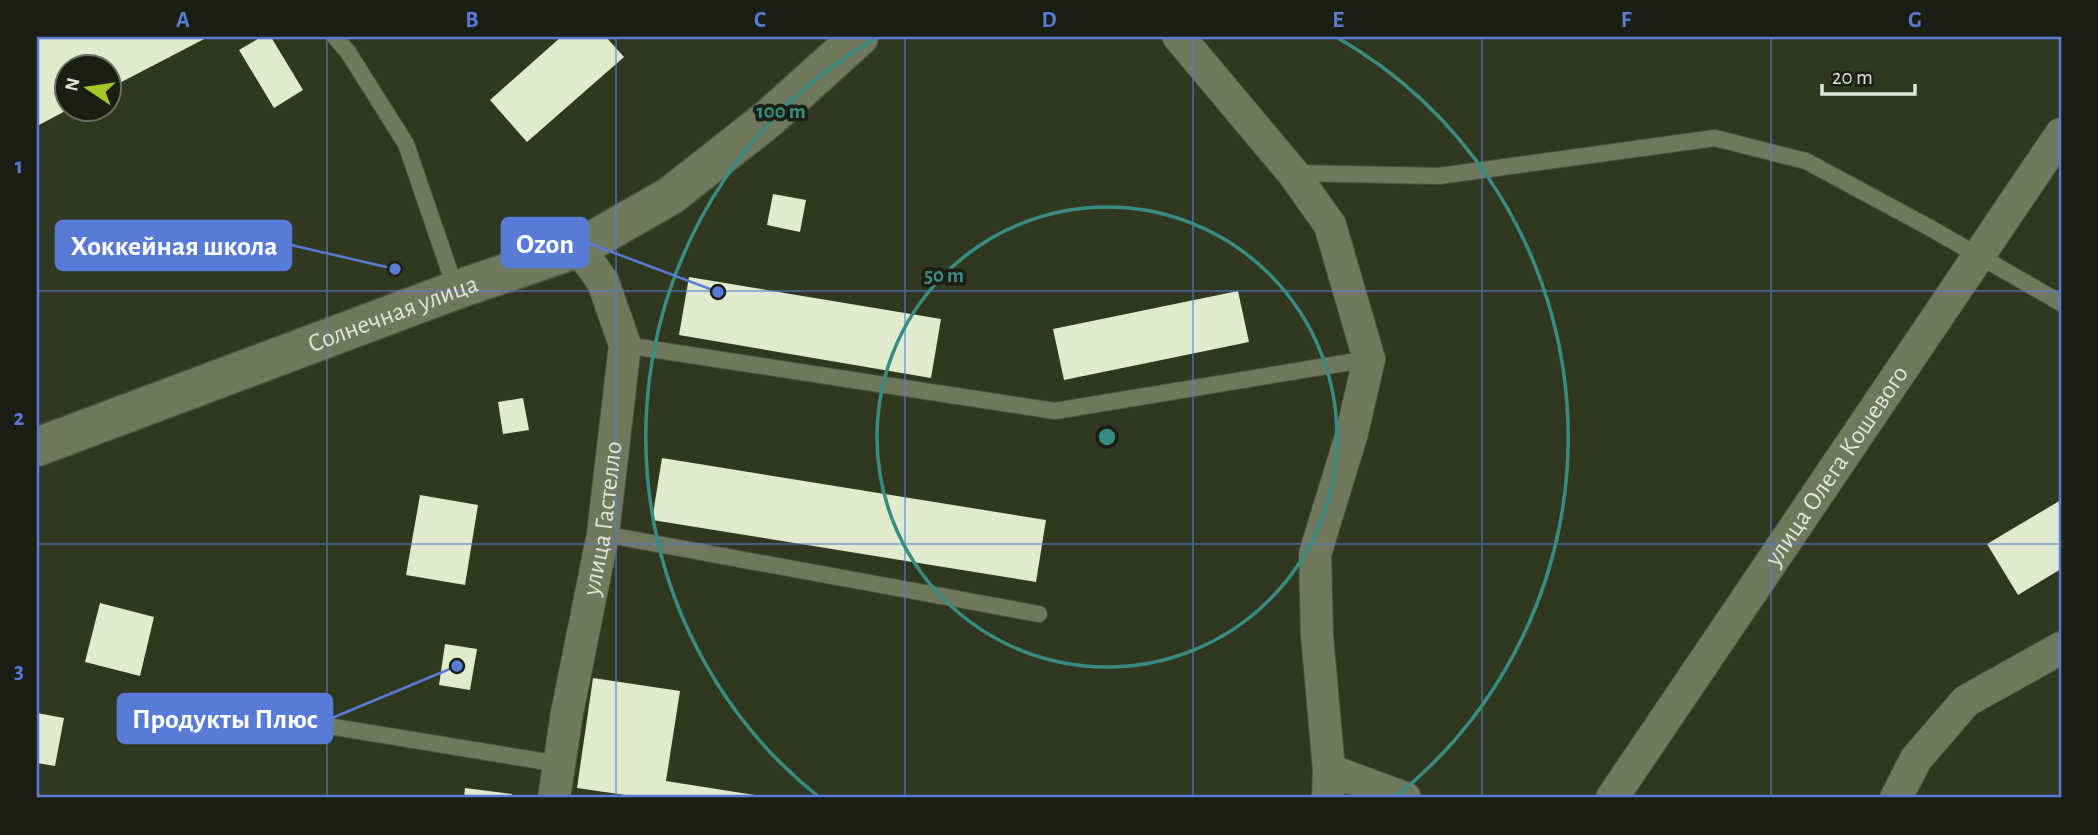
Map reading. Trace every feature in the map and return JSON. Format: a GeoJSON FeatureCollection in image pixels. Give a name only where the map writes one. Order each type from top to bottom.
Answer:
{"type":"FeatureCollection","features":[{"type":"Feature","properties":{"kind":"street","name":"Солнечная улица"},"geometry":{"type":"LineString","coordinates":[[37,447],[456,290],[579,248],[670,197],[768,119],[859,37]]}},
{"type":"Feature","properties":{"kind":"street"},"geometry":{"type":"LineString","coordinates":[[1179,37],[1293,173],[1330,225],[1369,359],[1352,433],[1315,554],[1317,635],[1329,784],[1405,798]]}},
{"type":"Feature","properties":{"kind":"street","name":"улица Олега Кошевого"},"geometry":{"type":"LineString","coordinates":[[1612,798],[2061,134]]}},
{"type":"Feature","properties":{"kind":"street","name":"улица Гастелло"},"geometry":{"type":"LineString","coordinates":[[554,798],[567,713],[603,534],[625,345],[603,282],[579,248]]}},
{"type":"Feature","properties":{"kind":"street"},"geometry":{"type":"LineString","coordinates":[[1896,798],[1916,759],[1966,701],[2061,648]]}},
{"type":"Feature","properties":{"kind":"lane"},"geometry":{"type":"LineString","coordinates":[[335,37],[348,52],[406,144],[456,290]]}},
{"type":"Feature","properties":{"kind":"lane"},"geometry":{"type":"LineString","coordinates":[[1293,173],[1439,176],[1715,138],[1806,161],[2061,303]]}},
{"type":"Feature","properties":{"kind":"lane"},"geometry":{"type":"LineString","coordinates":[[625,345],[1055,411],[1369,359]]}},
{"type":"Feature","properties":{"kind":"lane"},"geometry":{"type":"LineString","coordinates":[[603,534],[1039,614]]}},
{"type":"Feature","properties":{"kind":"lane"},"geometry":{"type":"LineString","coordinates":[[219,708],[559,764]]}},
{"type":"Feature","properties":{"kind":"building"},"geometry":{"type":"Polygon","coordinates":[[[37,37],[208,37],[122,82],[122,52],[52,52],[52,118],[37,126],[37,37]]]}},
{"type":"Feature","properties":{"kind":"building"},"geometry":{"type":"Polygon","coordinates":[[[261,37],[271,37],[303,90],[274,108],[239,50],[261,37]]]}},
{"type":"Feature","properties":{"kind":"building"},"geometry":{"type":"Polygon","coordinates":[[[561,37],[606,37],[624,57],[527,142],[490,100],[561,37]]]}},
{"type":"Feature","properties":{"kind":"building"},"geometry":{"type":"Polygon","coordinates":[[[773,194],[806,200],[800,232],[767,225],[773,194]]]}},
{"type":"Feature","properties":{"kind":"building"},"geometry":{"type":"Polygon","coordinates":[[[689,277],[941,319],[931,378],[679,335],[689,277]]]}},
{"type":"Feature","properties":{"kind":"building"},"geometry":{"type":"Polygon","coordinates":[[[1238,291],[1249,342],[1064,380],[1053,329],[1238,291]]]}},
{"type":"Feature","properties":{"kind":"building"},"geometry":{"type":"Polygon","coordinates":[[[523,398],[529,430],[503,434],[498,402],[523,398]]]}},
{"type":"Feature","properties":{"kind":"building"},"geometry":{"type":"Polygon","coordinates":[[[662,458],[1046,520],[1036,582],[652,520],[662,458]]]}},
{"type":"Feature","properties":{"kind":"building"},"geometry":{"type":"Polygon","coordinates":[[[420,495],[478,505],[465,585],[406,575],[420,495]]]}},
{"type":"Feature","properties":{"kind":"building"},"geometry":{"type":"Polygon","coordinates":[[[2061,500],[2061,569],[2018,595],[1987,544],[2061,500]]]}},
{"type":"Feature","properties":{"kind":"building"},"geometry":{"type":"Polygon","coordinates":[[[100,603],[154,617],[140,676],[85,662],[100,603]]]}},
{"type":"Feature","properties":{"kind":"building"},"geometry":{"type":"Polygon","coordinates":[[[445,644],[477,649],[470,690],[439,685],[445,644]]]}},
{"type":"Feature","properties":{"kind":"building"},"geometry":{"type":"Polygon","coordinates":[[[593,678],[680,691],[666,781],[773,798],[646,798],[577,788],[593,678]]]}},
{"type":"Feature","properties":{"kind":"building"},"geometry":{"type":"Polygon","coordinates":[[[37,713],[64,718],[55,766],[37,763],[37,713]]]}},
{"type":"Feature","properties":{"kind":"building"},"geometry":{"type":"Polygon","coordinates":[[[465,788],[512,794],[511,798],[464,798],[465,788]]]}},
{"type":"Feature","properties":{"kind":"place","name":"Хоккейная школа"},"geometry":{"type":"Point","coordinates":[395,269]}},
{"type":"Feature","properties":{"kind":"place","name":"Ozon"},"geometry":{"type":"Point","coordinates":[718,292]}},
{"type":"Feature","properties":{"kind":"place","name":"Продукты Плюс"},"geometry":{"type":"Point","coordinates":[457,666]}}]}
